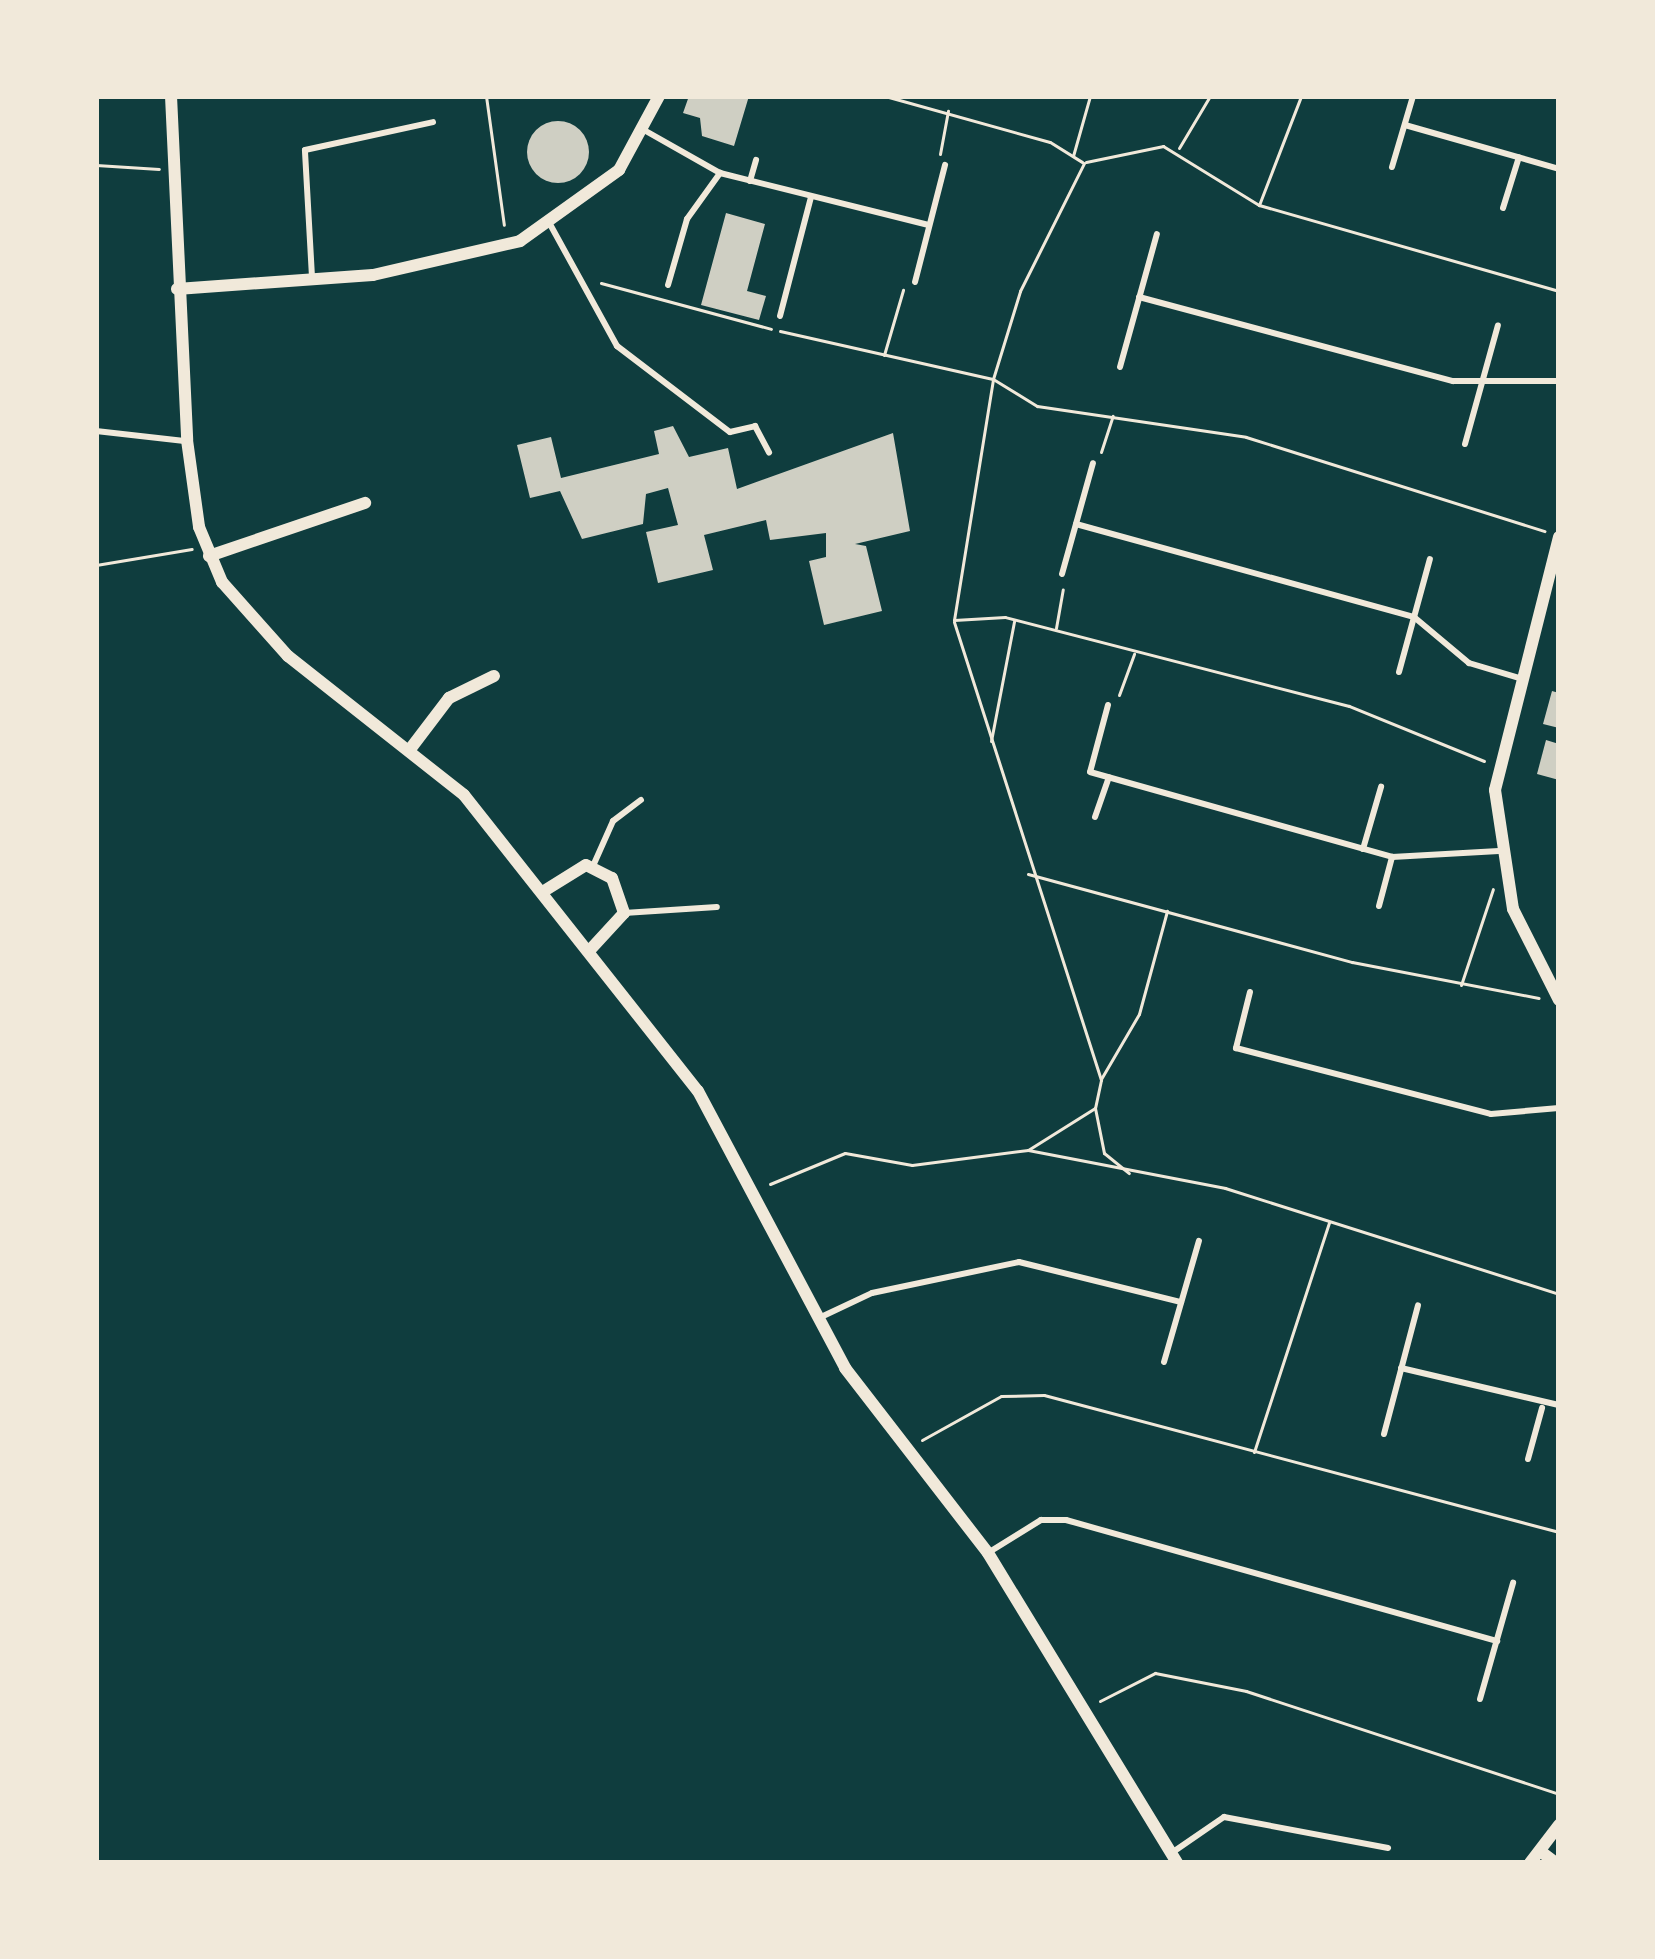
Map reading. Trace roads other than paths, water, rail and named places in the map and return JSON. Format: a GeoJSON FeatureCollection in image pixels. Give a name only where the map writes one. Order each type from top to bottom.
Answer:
{"type":"FeatureCollection","features":[{"type":"Feature","properties":{"kind":"street"},"geometry":{"type":"LineString","coordinates":[[172,96],[177,289],[188,440],[207,550],[264,634],[411,748],[544,891],[698,1091],[818,1319],[904,1450],[988,1553],[1174,1859]]}},
{"type":"Feature","properties":{"kind":"street"},"geometry":{"type":"LineString","coordinates":[[177,289],[313,280],[508,244],[550,226],[588,201],[644,130],[658,96]]}},
{"type":"Feature","properties":{"kind":"street"},"geometry":{"type":"LineString","coordinates":[[207,550],[365,503]]}},
{"type":"Feature","properties":{"kind":"street"},"geometry":{"type":"LineString","coordinates":[[1555,996],[1506,885],[1499,851],[1498,763],[1559,537]]}},
{"type":"Feature","properties":{"kind":"street"},"geometry":{"type":"LineString","coordinates":[[411,748],[449,698],[494,676]]}},
{"type":"Feature","properties":{"kind":"street"},"geometry":{"type":"LineString","coordinates":[[544,891],[593,866],[612,878],[624,913],[589,950]]}},
{"type":"Feature","properties":{"kind":"street"},"geometry":{"type":"LineString","coordinates":[[1530,1863],[1559,1825]]}},
{"type":"Feature","properties":{"kind":"street"},"geometry":{"type":"LineString","coordinates":[[1540,1851],[1556,1863]]}},
{"type":"Feature","properties":{"kind":"lane"},"geometry":{"type":"LineString","coordinates":[[1392,167],[1413,96]]}},
{"type":"Feature","properties":{"kind":"lane"},"geometry":{"type":"LineString","coordinates":[[313,280],[305,150],[433,122]]}},
{"type":"Feature","properties":{"kind":"lane"},"geometry":{"type":"LineString","coordinates":[[1405,125],[1559,169]]}},
{"type":"Feature","properties":{"kind":"lane"},"geometry":{"type":"LineString","coordinates":[[644,130],[720,172],[929,225]]}},
{"type":"Feature","properties":{"kind":"lane"},"geometry":{"type":"LineString","coordinates":[[1504,208],[1519,157]]}},
{"type":"Feature","properties":{"kind":"lane"},"geometry":{"type":"LineString","coordinates":[[750,181],[756,160]]}},
{"type":"Feature","properties":{"kind":"lane"},"geometry":{"type":"LineString","coordinates":[[915,282],[945,165]]}},
{"type":"Feature","properties":{"kind":"lane"},"geometry":{"type":"LineString","coordinates":[[668,285],[687,219],[720,172]]}},
{"type":"Feature","properties":{"kind":"lane"},"geometry":{"type":"LineString","coordinates":[[780,316],[811,196]]}},
{"type":"Feature","properties":{"kind":"lane"},"geometry":{"type":"LineString","coordinates":[[550,226],[617,346],[730,432],[754,426],[769,452]]}},
{"type":"Feature","properties":{"kind":"lane"},"geometry":{"type":"LineString","coordinates":[[1120,367],[1157,234]]}},
{"type":"Feature","properties":{"kind":"lane"},"geometry":{"type":"LineString","coordinates":[[1139,297],[1482,382],[1559,381]]}},
{"type":"Feature","properties":{"kind":"lane"},"geometry":{"type":"LineString","coordinates":[[1465,444],[1498,325]]}},
{"type":"Feature","properties":{"kind":"lane"},"geometry":{"type":"LineString","coordinates":[[96,431],[188,440]]}},
{"type":"Feature","properties":{"kind":"lane"},"geometry":{"type":"LineString","coordinates":[[1062,574],[1093,463]]}},
{"type":"Feature","properties":{"kind":"lane"},"geometry":{"type":"LineString","coordinates":[[1076,524],[1414,616],[1469,663],[1519,678]]}},
{"type":"Feature","properties":{"kind":"lane"},"geometry":{"type":"LineString","coordinates":[[1399,672],[1430,559]]}},
{"type":"Feature","properties":{"kind":"lane"},"geometry":{"type":"LineString","coordinates":[[1108,705],[1090,772],[1392,857],[1499,851]]}},
{"type":"Feature","properties":{"kind":"lane"},"geometry":{"type":"LineString","coordinates":[[1095,817],[1108,778]]}},
{"type":"Feature","properties":{"kind":"lane"},"geometry":{"type":"LineString","coordinates":[[1363,849],[1381,788]]}},
{"type":"Feature","properties":{"kind":"lane"},"geometry":{"type":"LineString","coordinates":[[593,866],[613,821],[641,800]]}},
{"type":"Feature","properties":{"kind":"lane"},"geometry":{"type":"LineString","coordinates":[[1378,906],[1392,857]]}},
{"type":"Feature","properties":{"kind":"lane"},"geometry":{"type":"LineString","coordinates":[[624,913],[717,907]]}},
{"type":"Feature","properties":{"kind":"lane"},"geometry":{"type":"LineString","coordinates":[[1250,992],[1237,1048],[1491,1114],[1559,1108]]}},
{"type":"Feature","properties":{"kind":"lane"},"geometry":{"type":"LineString","coordinates":[[1164,1361],[1198,1241]]}},
{"type":"Feature","properties":{"kind":"lane"},"geometry":{"type":"LineString","coordinates":[[818,1319],[872,1293],[1019,1262],[1180,1302]]}},
{"type":"Feature","properties":{"kind":"lane"},"geometry":{"type":"LineString","coordinates":[[1384,1434],[1418,1305]]}},
{"type":"Feature","properties":{"kind":"lane"},"geometry":{"type":"LineString","coordinates":[[1401,1368],[1542,1408],[1559,1405]]}},
{"type":"Feature","properties":{"kind":"lane"},"geometry":{"type":"LineString","coordinates":[[1528,1459],[1542,1408]]}},
{"type":"Feature","properties":{"kind":"lane"},"geometry":{"type":"LineString","coordinates":[[988,1553],[1041,1520],[1066,1520],[1497,1641]]}},
{"type":"Feature","properties":{"kind":"lane"},"geometry":{"type":"LineString","coordinates":[[1480,1699],[1513,1583]]}},
{"type":"Feature","properties":{"kind":"lane"},"geometry":{"type":"LineString","coordinates":[[1174,1859],[1224,1817],[1388,1848]]}}]}
